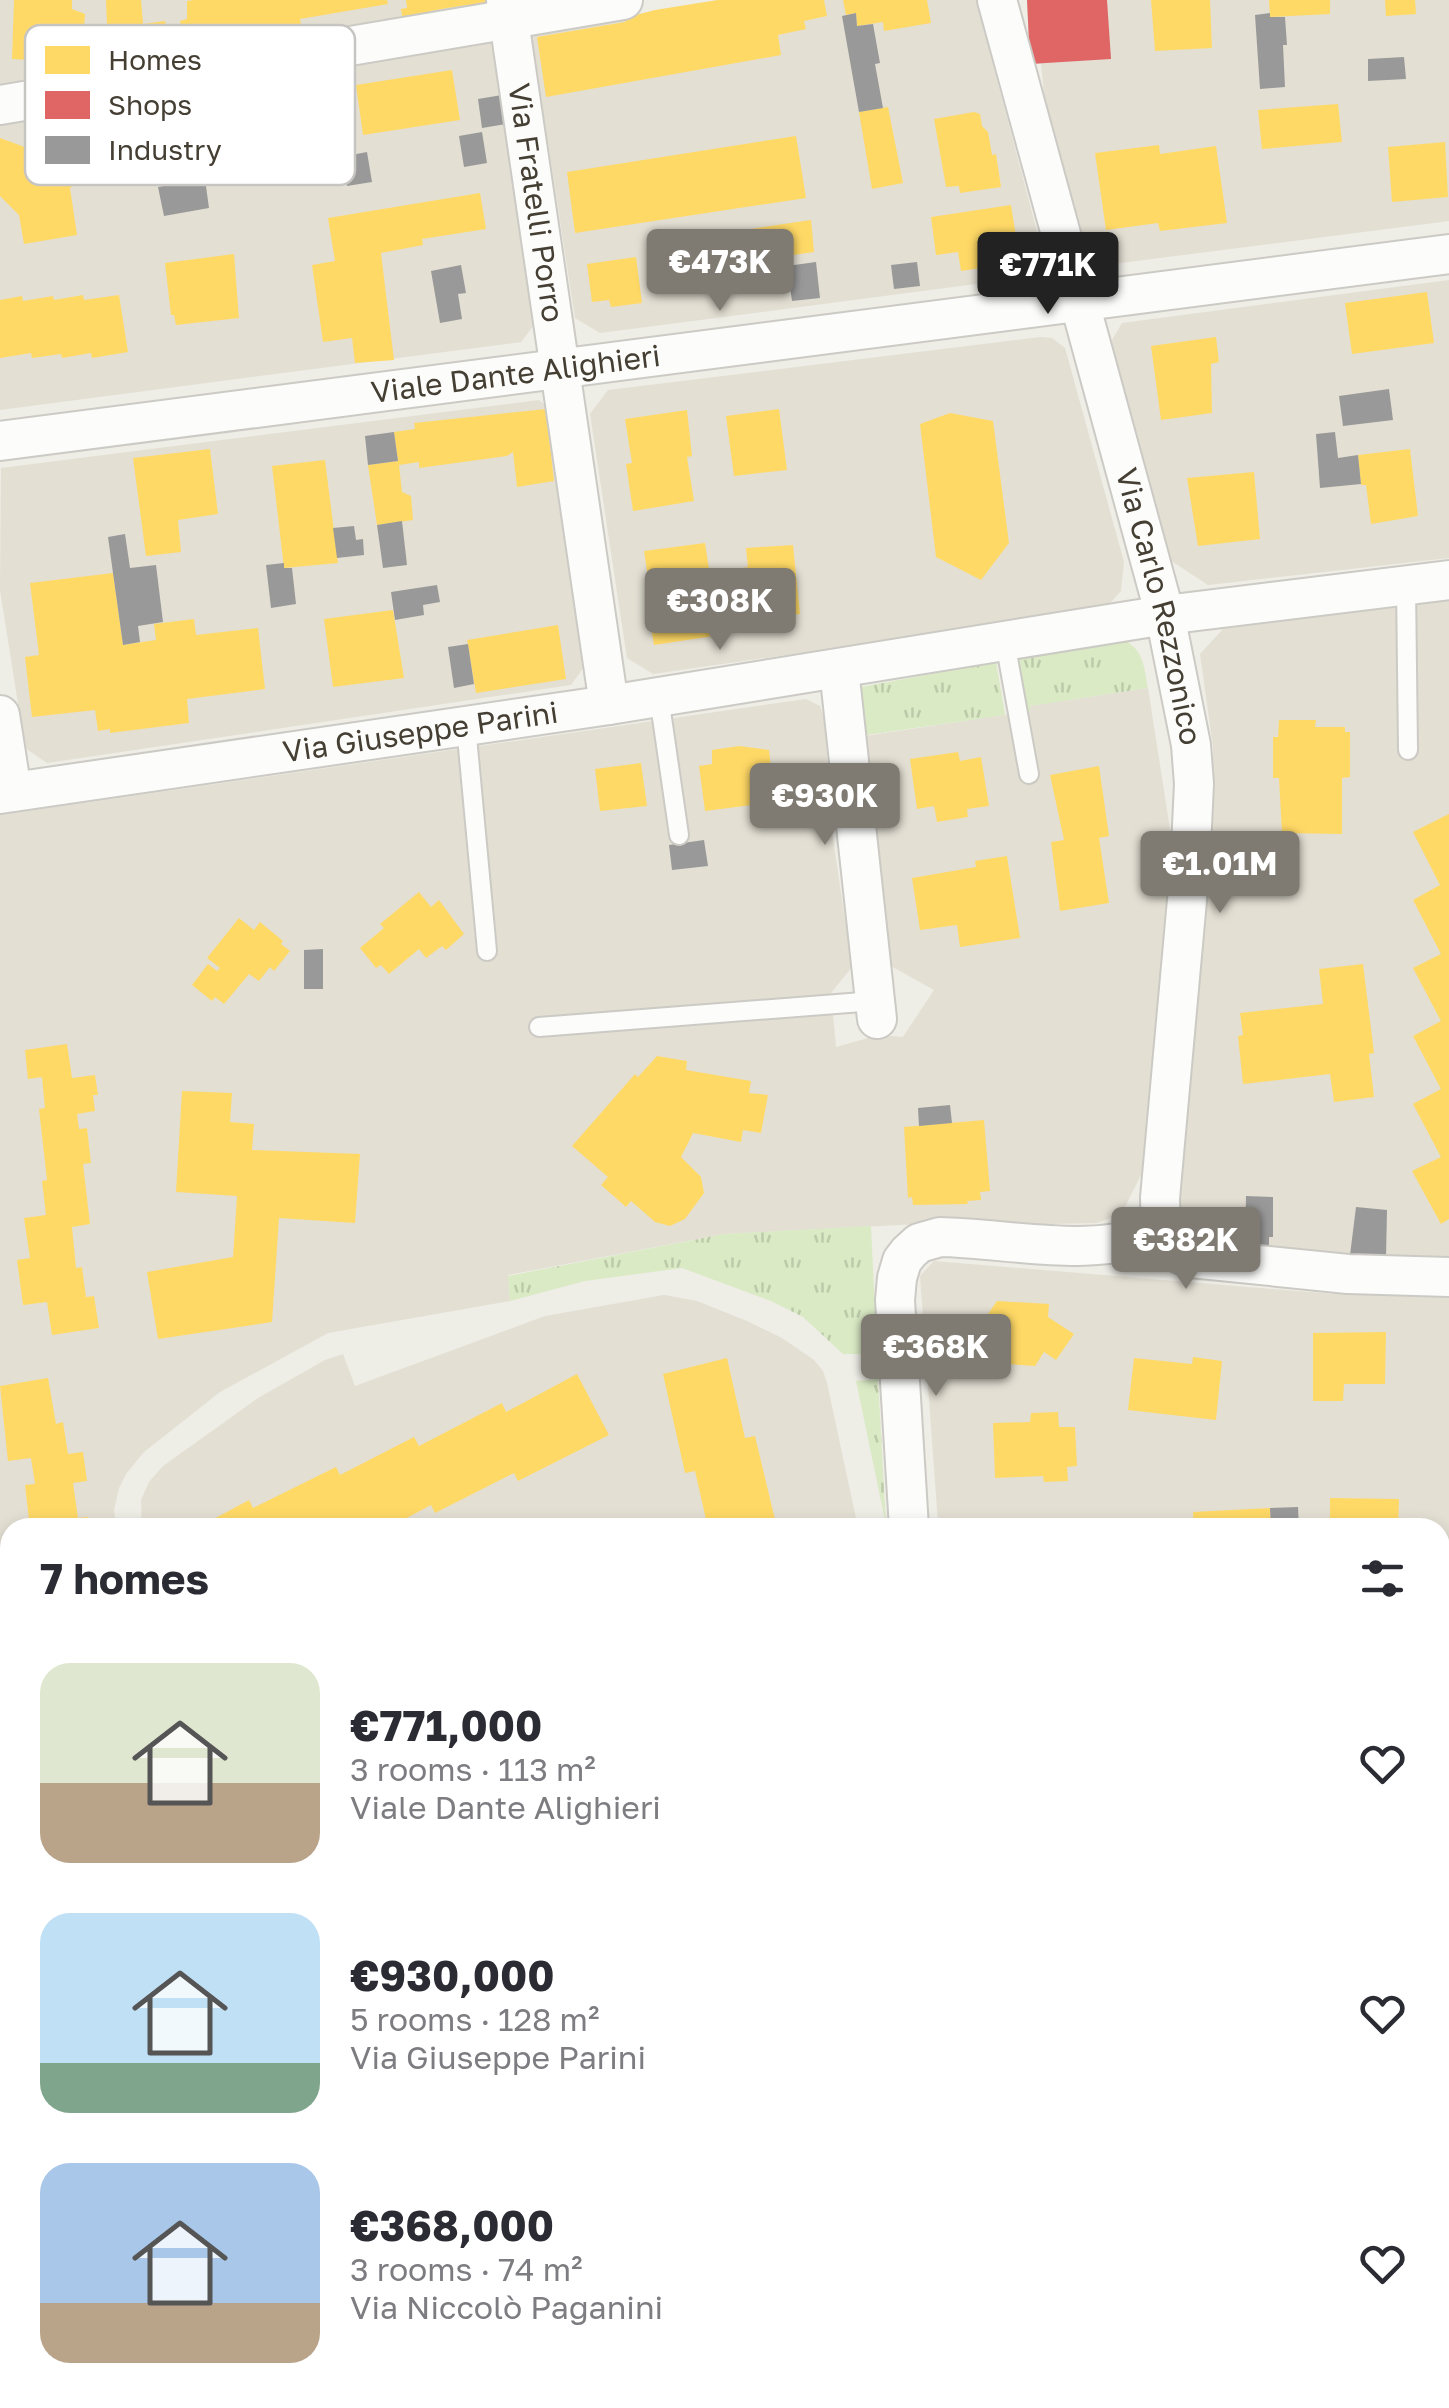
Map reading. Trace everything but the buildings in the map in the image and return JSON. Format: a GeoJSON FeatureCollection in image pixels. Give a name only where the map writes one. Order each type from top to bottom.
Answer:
{"type":"FeatureCollection","features":[{"type":"Feature","properties":{"kind":"street"},"geometry":{"type":"LineString","coordinates":[[355,38],[507,9],[623,0]]}},
{"type":"Feature","properties":{"kind":"street","name":"Via Carlo Rezzonico"},"geometry":{"type":"LineString","coordinates":[[997,0],[1165,615],[1191,745],[1194,798],[1190,867],[1161,1229]]}},
{"type":"Feature","properties":{"kind":"street","name":"Via Fratelli Porro"},"geometry":{"type":"LineString","coordinates":[[507,9],[610,705]]}},
{"type":"Feature","properties":{"kind":"street"},"geometry":{"type":"LineString","coordinates":[[0,105],[25,100]]}},
{"type":"Feature","properties":{"kind":"street","name":"Viale Dante Alighieri"},"geometry":{"type":"LineString","coordinates":[[0,440],[1449,254]]}},
{"type":"Feature","properties":{"kind":"street","name":"Via Giuseppe Parini"},"geometry":{"type":"LineString","coordinates":[[6,793],[610,705],[1165,615],[1449,580]]}},
{"type":"Feature","properties":{"kind":"street"},"geometry":{"type":"LineString","coordinates":[[840,669],[876,1010]]}},
{"type":"Feature","properties":{"kind":"street"},"geometry":{"type":"LineString","coordinates":[[0,715],[6,793]]}},
{"type":"Feature","properties":{"kind":"street"},"geometry":{"type":"LineString","coordinates":[[908,1518],[896,1300],[902,1261],[919,1243],[940,1238],[1098,1245],[1130,1241],[1161,1229],[1179,1255],[1191,1258],[1348,1274],[1449,1277]]}},
{"type":"Feature","properties":{"kind":"lane"},"geometry":{"type":"LineString","coordinates":[[1406,585],[1408,750]]}},
{"type":"Feature","properties":{"kind":"lane"},"geometry":{"type":"LineString","coordinates":[[1005,642],[1029,774]]}},
{"type":"Feature","properties":{"kind":"lane"},"geometry":{"type":"LineString","coordinates":[[659,697],[679,835]]}},
{"type":"Feature","properties":{"kind":"lane"},"geometry":{"type":"LineString","coordinates":[[466,726],[487,951]]}},
{"type":"Feature","properties":{"kind":"lane"},"geometry":{"type":"LineString","coordinates":[[539,1026],[876,1010]]}},
{"type":"Feature","properties":{"kind":"shaded area"},"geometry":{"type":"Polygon","coordinates":[[[0,0],[492,0],[493,7],[355,26],[25,25],[25,82],[0,86],[0,0]]]}},
{"type":"Feature","properties":{"kind":"shaded area"},"geometry":{"type":"Polygon","coordinates":[[[718,0],[976,0],[1044,258],[1030,277],[600,333],[575,318],[531,33],[718,0]]]}},
{"type":"Feature","properties":{"kind":"shaded area"},"geometry":{"type":"Polygon","coordinates":[[[1027,0],[1449,0],[1449,221],[1105,265],[1083,251],[1046,111],[1041,64],[1030,64],[1027,0]]]}},
{"type":"Feature","properties":{"kind":"shaded area"},"geometry":{"type":"Polygon","coordinates":[[[494,41],[537,321],[521,342],[0,410],[0,123],[25,119],[25,185],[355,185],[355,64],[494,41]]]}},
{"type":"Feature","properties":{"kind":"shaded area"},"geometry":{"type":"Polygon","coordinates":[[[1449,280],[1449,558],[1208,585],[1164,556],[1108,347],[1122,323],[1449,280]]]}},
{"type":"Feature","properties":{"kind":"shaded area"},"geometry":{"type":"Polygon","coordinates":[[[1052,338],[1065,348],[1124,562],[1121,591],[1111,602],[1095,609],[653,674],[627,658],[590,414],[608,390],[1052,338]]]}},
{"type":"Feature","properties":{"kind":"shaded area"},"geometry":{"type":"Polygon","coordinates":[[[539,400],[550,409],[587,663],[571,685],[47,763],[25,748],[0,590],[1,468],[539,400]]]}},
{"type":"Feature","properties":{"kind":"shaded area"},"geometry":{"type":"Polygon","coordinates":[[[1449,600],[1449,1258],[1386,1258],[1194,1241],[1183,1230],[1179,1212],[1213,806],[1213,747],[1200,654],[1223,629],[1449,600]]]}},
{"type":"Feature","properties":{"kind":"shaded area"},"geometry":{"type":"Polygon","coordinates":[[[1148,688],[1172,842],[1172,865],[1144,1169],[1122,1213],[1097,1223],[1050,1224],[1049,1231],[938,1223],[724,1234],[508,1275],[510,1301],[328,1333],[220,1392],[144,1452],[119,1488],[115,1518],[0,1518],[0,815],[806,699],[820,706],[825,720],[833,839],[852,967],[831,993],[836,1047],[879,1035],[903,1037],[934,990],[889,965],[865,736],[1030,711],[1029,706],[1148,688]]]}},
{"type":"Feature","properties":{"kind":"shaded area"},"geometry":{"type":"Polygon","coordinates":[[[934,1261],[1334,1294],[1449,1296],[1449,1518],[938,1518],[920,1276],[934,1261]]]}},
{"type":"Feature","properties":{"kind":"shaded area"},"geometry":{"type":"Polygon","coordinates":[[[664,1295],[697,1301],[782,1338],[823,1371],[856,1518],[142,1518],[141,1500],[149,1482],[163,1466],[258,1398],[325,1360],[343,1354],[355,1386],[545,1316],[664,1295]]]}},
{"type":"Feature","properties":{"kind":"green space"},"geometry":{"type":"Polygon","coordinates":[[[1123,640],[1139,654],[1148,688],[1030,706],[1027,712],[1019,659],[1123,640]]]}},
{"type":"Feature","properties":{"kind":"green space"},"geometry":{"type":"Polygon","coordinates":[[[996,662],[1005,715],[859,736],[861,687],[996,662]]]}},
{"type":"Feature","properties":{"kind":"green space"},"geometry":{"type":"Polygon","coordinates":[[[871,1226],[877,1354],[843,1354],[803,1317],[682,1268],[585,1281],[510,1301],[508,1276],[724,1234],[871,1226]]]}},
{"type":"Feature","properties":{"kind":"green space"},"geometry":{"type":"Polygon","coordinates":[[[878,1379],[886,1518],[885,1518],[856,1381],[878,1379]]]}}]}
